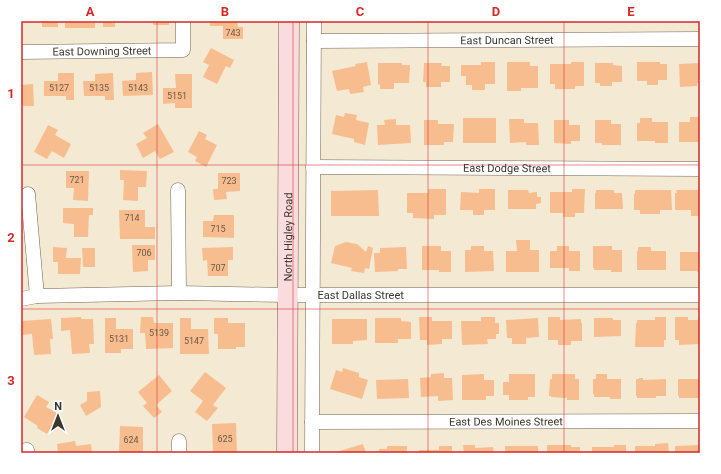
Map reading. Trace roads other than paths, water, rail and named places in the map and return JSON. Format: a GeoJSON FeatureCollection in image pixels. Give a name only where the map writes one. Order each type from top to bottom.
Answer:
{"type":"FeatureCollection","features":[{"type":"Feature","properties":{"kind":"main road","name":"North Higley Road"},"geometry":{"type":"LineString","coordinates":[[287,453],[289,21]]}},
{"type":"Feature","properties":{"kind":"street","name":"East Downing Street"},"geometry":{"type":"LineString","coordinates":[[21,52],[183,50],[183,21]]}},
{"type":"Feature","properties":{"kind":"street"},"geometry":{"type":"LineString","coordinates":[[312,453],[314,21]]}},
{"type":"Feature","properties":{"kind":"street","name":"East Duncan Street"},"geometry":{"type":"LineString","coordinates":[[314,41],[700,40]]}},
{"type":"Feature","properties":{"kind":"street","name":"East Dodge Street"},"geometry":{"type":"LineString","coordinates":[[313,167],[700,169]]}},
{"type":"Feature","properties":{"kind":"street"},"geometry":{"type":"LineString","coordinates":[[178,190],[179,293]]}},
{"type":"Feature","properties":{"kind":"street"},"geometry":{"type":"LineString","coordinates":[[28,194],[37,296]]}},
{"type":"Feature","properties":{"kind":"street","name":"East Dallas Street"},"geometry":{"type":"LineString","coordinates":[[21,299],[37,296],[179,293],[700,295]]}},
{"type":"Feature","properties":{"kind":"street","name":"East Des Moines Street"},"geometry":{"type":"LineString","coordinates":[[312,422],[700,422]]}}]}
